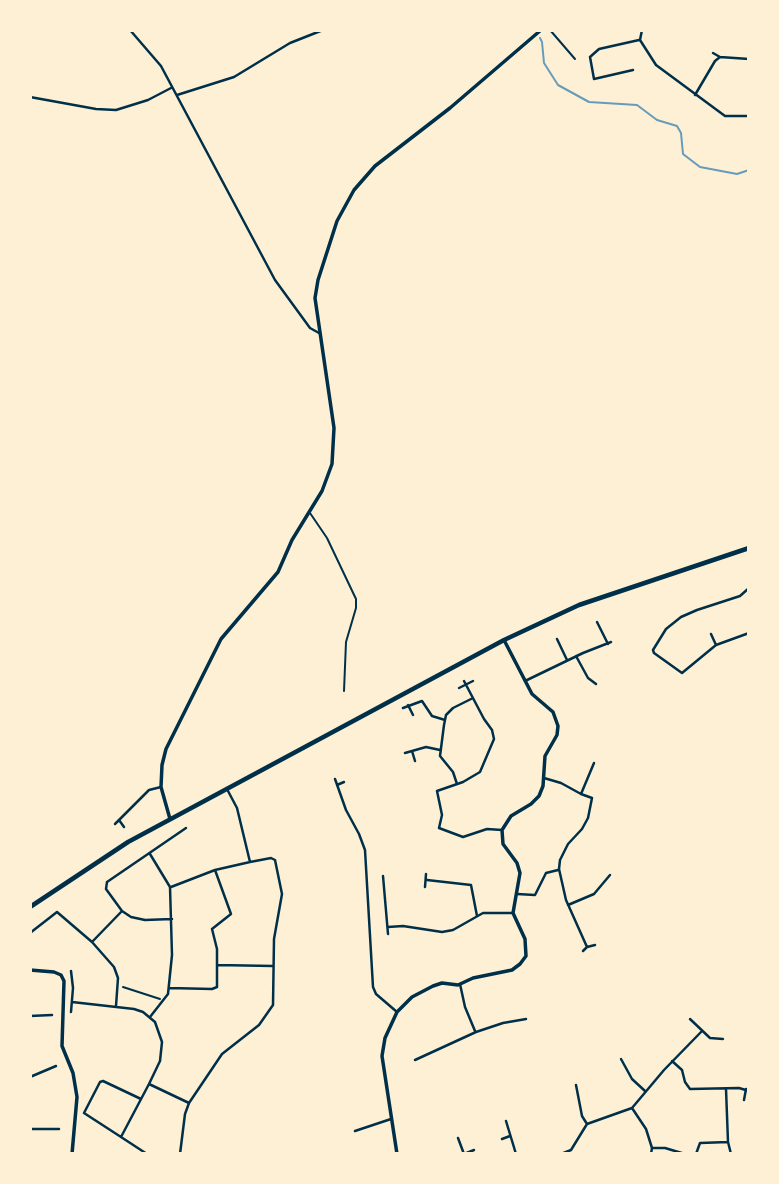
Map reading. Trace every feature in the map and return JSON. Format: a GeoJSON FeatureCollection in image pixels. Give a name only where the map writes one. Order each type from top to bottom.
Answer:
{"type":"FeatureCollection","features":[{"type":"Feature","properties":{"kind":"main road"},"geometry":{"type":"LineString","coordinates":[[30,907],[128,842],[503,640],[579,605],[749,548]]}},
{"type":"Feature","properties":{"kind":"street"},"geometry":{"type":"LineString","coordinates":[[130,30],[161,66],[275,281],[310,328],[319,333]]}},
{"type":"Feature","properties":{"kind":"street"},"geometry":{"type":"LineString","coordinates":[[177,95],[234,78],[271,53],[323,30]]}},
{"type":"Feature","properties":{"kind":"street"},"geometry":{"type":"LineString","coordinates":[[170,819],[161,788],[166,749],[221,639],[270,584],[328,477],[334,449],[334,428],[316,298],[318,280],[337,221],[354,190],[375,166],[450,108],[541,30]]}},
{"type":"Feature","properties":{"kind":"street"},"geometry":{"type":"LineString","coordinates":[[642,30],[640,40],[645,52],[656,65],[725,116],[749,116]]}},
{"type":"Feature","properties":{"kind":"street"},"geometry":{"type":"LineString","coordinates":[[633,70],[594,79],[590,57],[599,49],[640,40]]}},
{"type":"Feature","properties":{"kind":"street"},"geometry":{"type":"LineString","coordinates":[[713,53],[720,57],[749,59]]}},
{"type":"Feature","properties":{"kind":"street"},"geometry":{"type":"LineString","coordinates":[[695,95],[720,57]]}},
{"type":"Feature","properties":{"kind":"street"},"geometry":{"type":"LineString","coordinates":[[30,97],[116,110],[148,100],[172,87]]}},
{"type":"Feature","properties":{"kind":"street"},"geometry":{"type":"LineString","coordinates":[[749,587],[740,596],[681,617],[666,629],[654,646],[654,653],[682,673],[716,645],[749,633]]}},
{"type":"Feature","properties":{"kind":"street"},"geometry":{"type":"LineString","coordinates":[[745,592],[749,597]]}},
{"type":"Feature","properties":{"kind":"street"},"geometry":{"type":"LineString","coordinates":[[525,682],[567,660],[610,643],[597,622]]}},
{"type":"Feature","properties":{"kind":"street"},"geometry":{"type":"LineString","coordinates":[[595,632],[600,629]]}},
{"type":"Feature","properties":{"kind":"street"},"geometry":{"type":"LineString","coordinates":[[711,634],[716,645]]}},
{"type":"Feature","properties":{"kind":"street"},"geometry":{"type":"LineString","coordinates":[[557,639],[567,660]]}},
{"type":"Feature","properties":{"kind":"street"},"geometry":{"type":"LineString","coordinates":[[397,1154],[382,1056],[388,1030],[397,1012],[412,997],[426,989],[442,983],[460,984],[473,978],[512,970],[524,960],[526,943],[513,913],[520,878],[519,868],[503,844],[502,830],[511,816],[539,796],[544,778],[545,756],[557,736],[558,721],[553,712],[535,698],[503,640]]}},
{"type":"Feature","properties":{"kind":"street"},"geometry":{"type":"LineString","coordinates":[[576,656],[588,678],[596,684]]}},
{"type":"Feature","properties":{"kind":"street"},"geometry":{"type":"LineString","coordinates":[[459,688],[473,681]]}},
{"type":"Feature","properties":{"kind":"street"},"geometry":{"type":"LineString","coordinates":[[465,683],[492,730],[494,739],[480,772],[475,777],[437,791],[442,808],[440,830],[463,837],[487,829],[502,830]]}},
{"type":"Feature","properties":{"kind":"street"},"geometry":{"type":"LineString","coordinates":[[457,783],[453,772],[440,756],[445,720],[453,708],[473,698]]}},
{"type":"Feature","properties":{"kind":"street"},"geometry":{"type":"LineString","coordinates":[[403,708],[422,701],[432,716],[445,720]]}},
{"type":"Feature","properties":{"kind":"street"},"geometry":{"type":"LineString","coordinates":[[408,705],[413,715]]}},
{"type":"Feature","properties":{"kind":"street"},"geometry":{"type":"LineString","coordinates":[[405,753],[430,747],[440,750]]}},
{"type":"Feature","properties":{"kind":"street"},"geometry":{"type":"LineString","coordinates":[[412,751],[415,761]]}},
{"type":"Feature","properties":{"kind":"street"},"geometry":{"type":"LineString","coordinates":[[581,794],[594,763]]}},
{"type":"Feature","properties":{"kind":"street"},"geometry":{"type":"LineString","coordinates":[[544,778],[592,798],[588,818],[568,844],[560,860],[559,869],[568,905],[587,947]]}},
{"type":"Feature","properties":{"kind":"street"},"geometry":{"type":"LineString","coordinates":[[335,779],[365,850],[373,987],[376,994],[397,1012]]}},
{"type":"Feature","properties":{"kind":"street"},"geometry":{"type":"LineString","coordinates":[[337,785],[344,782]]}},
{"type":"Feature","properties":{"kind":"street"},"geometry":{"type":"LineString","coordinates":[[115,824],[149,790],[161,788]]}},
{"type":"Feature","properties":{"kind":"street"},"geometry":{"type":"LineString","coordinates":[[226,788],[237,808],[250,862]]}},
{"type":"Feature","properties":{"kind":"street"},"geometry":{"type":"LineString","coordinates":[[118,820],[124,827]]}},
{"type":"Feature","properties":{"kind":"street"},"geometry":{"type":"LineString","coordinates":[[172,919],[139,919],[122,911],[106,888],[107,882],[185,828],[188,834]]}},
{"type":"Feature","properties":{"kind":"street"},"geometry":{"type":"LineString","coordinates":[[150,854],[170,887],[172,919],[169,988],[164,1001],[150,1017]]}},
{"type":"Feature","properties":{"kind":"street"},"geometry":{"type":"LineString","coordinates":[[170,887],[215,870],[271,858],[275,860],[283,900],[274,939],[273,1005],[259,1025],[227,1049],[189,1103],[180,1154]]}},
{"type":"Feature","properties":{"kind":"street"},"geometry":{"type":"LineString","coordinates":[[517,894],[535,895],[546,873],[559,869]]}},
{"type":"Feature","properties":{"kind":"street"},"geometry":{"type":"LineString","coordinates":[[169,988],[217,987],[217,949],[212,929],[231,914],[215,870]]}},
{"type":"Feature","properties":{"kind":"street"},"geometry":{"type":"LineString","coordinates":[[425,887],[426,874]]}},
{"type":"Feature","properties":{"kind":"street"},"geometry":{"type":"LineString","coordinates":[[568,905],[594,894],[610,875]]}},
{"type":"Feature","properties":{"kind":"street"},"geometry":{"type":"LineString","coordinates":[[383,876],[388,934]]}},
{"type":"Feature","properties":{"kind":"street"},"geometry":{"type":"LineString","coordinates":[[427,880],[471,885],[477,916]]}},
{"type":"Feature","properties":{"kind":"street"},"geometry":{"type":"LineString","coordinates":[[92,942],[122,911]]}},
{"type":"Feature","properties":{"kind":"street"},"geometry":{"type":"LineString","coordinates":[[388,927],[403,926],[442,932],[453,930],[492,911],[513,913]]}},
{"type":"Feature","properties":{"kind":"street"},"geometry":{"type":"LineString","coordinates":[[30,933],[57,912],[92,942],[114,967],[118,986],[116,1006]]}},
{"type":"Feature","properties":{"kind":"street"},"geometry":{"type":"LineString","coordinates":[[583,951],[595,945]]}},
{"type":"Feature","properties":{"kind":"street"},"geometry":{"type":"LineString","coordinates":[[217,965],[273,966]]}},
{"type":"Feature","properties":{"kind":"street"},"geometry":{"type":"LineString","coordinates":[[30,970],[54,972],[61,975],[64,981],[62,1046],[74,1073],[77,1097],[72,1154]]}},
{"type":"Feature","properties":{"kind":"street"},"geometry":{"type":"LineString","coordinates":[[71,971],[71,1012]]}},
{"type":"Feature","properties":{"kind":"street"},"geometry":{"type":"LineString","coordinates":[[460,984],[465,1006],[476,1032]]}},
{"type":"Feature","properties":{"kind":"street"},"geometry":{"type":"LineString","coordinates":[[72,1002],[134,1009],[150,1017],[158,1028],[162,1051],[149,1084],[121,1138]]}},
{"type":"Feature","properties":{"kind":"street"},"geometry":{"type":"LineString","coordinates":[[30,1016],[52,1015]]}},
{"type":"Feature","properties":{"kind":"street"},"geometry":{"type":"LineString","coordinates":[[415,1060],[476,1032],[526,1019]]}},
{"type":"Feature","properties":{"kind":"street"},"geometry":{"type":"LineString","coordinates":[[690,1019],[710,1038],[723,1039]]}},
{"type":"Feature","properties":{"kind":"street"},"geometry":{"type":"LineString","coordinates":[[561,1154],[571,1150],[587,1124],[632,1108],[702,1031]]}},
{"type":"Feature","properties":{"kind":"street"},"geometry":{"type":"LineString","coordinates":[[621,1059],[627,1072],[645,1091]]}},
{"type":"Feature","properties":{"kind":"street"},"geometry":{"type":"LineString","coordinates":[[672,1062],[682,1070],[690,1089],[748,1090],[744,1100]]}},
{"type":"Feature","properties":{"kind":"street"},"geometry":{"type":"LineString","coordinates":[[30,1077],[57,1066]]}},
{"type":"Feature","properties":{"kind":"street"},"geometry":{"type":"LineString","coordinates":[[627,1072],[632,1069]]}},
{"type":"Feature","properties":{"kind":"street"},"geometry":{"type":"LineString","coordinates":[[141,1100],[103,1081],[84,1110],[86,1115],[147,1154]]}},
{"type":"Feature","properties":{"kind":"street"},"geometry":{"type":"LineString","coordinates":[[149,1084],[189,1103]]}},
{"type":"Feature","properties":{"kind":"street"},"geometry":{"type":"LineString","coordinates":[[576,1085],[582,1115],[587,1124]]}},
{"type":"Feature","properties":{"kind":"street"},"geometry":{"type":"LineString","coordinates":[[726,1089],[731,1154]]}},
{"type":"Feature","properties":{"kind":"street"},"geometry":{"type":"LineString","coordinates":[[572,1092],[577,1091]]}},
{"type":"Feature","properties":{"kind":"street"},"geometry":{"type":"LineString","coordinates":[[632,1108],[642,1120],[652,1148],[651,1154]]}},
{"type":"Feature","properties":{"kind":"street"},"geometry":{"type":"LineString","coordinates":[[355,1131],[391,1119]]}},
{"type":"Feature","properties":{"kind":"street"},"geometry":{"type":"LineString","coordinates":[[506,1121],[516,1154]]}},
{"type":"Feature","properties":{"kind":"street"},"geometry":{"type":"LineString","coordinates":[[30,1129],[59,1129]]}},
{"type":"Feature","properties":{"kind":"street"},"geometry":{"type":"LineString","coordinates":[[502,1139],[510,1136]]}},
{"type":"Feature","properties":{"kind":"street"},"geometry":{"type":"LineString","coordinates":[[458,1138],[464,1154],[474,1150]]}},
{"type":"Feature","properties":{"kind":"street"},"geometry":{"type":"LineString","coordinates":[[696,1154],[700,1143],[728,1142]]}},
{"type":"Feature","properties":{"kind":"street"},"geometry":{"type":"LineString","coordinates":[[652,1148],[665,1148],[685,1154]]}},
{"type":"Feature","properties":{"kind":"street"},"geometry":{"type":"LineString","coordinates":[[571,1150],[574,1154]]}},
{"type":"Feature","properties":{"kind":"lane"},"geometry":{"type":"LineString","coordinates":[[309,512],[313,514],[327,538],[356,599],[345,649],[344,691]]}},
{"type":"Feature","properties":{"kind":"path"},"geometry":{"type":"LineString","coordinates":[[550,30],[575,59]]}},
{"type":"Feature","properties":{"kind":"path"},"geometry":{"type":"LineString","coordinates":[[118,986],[157,996],[164,1001]]}},
{"type":"Feature","properties":{"kind":"waterway"},"geometry":{"type":"LineString","coordinates":[[540,38],[544,63],[558,85],[589,102],[637,105],[657,120],[677,126],[681,133],[683,154],[700,167],[737,174],[749,170]]}}]}
